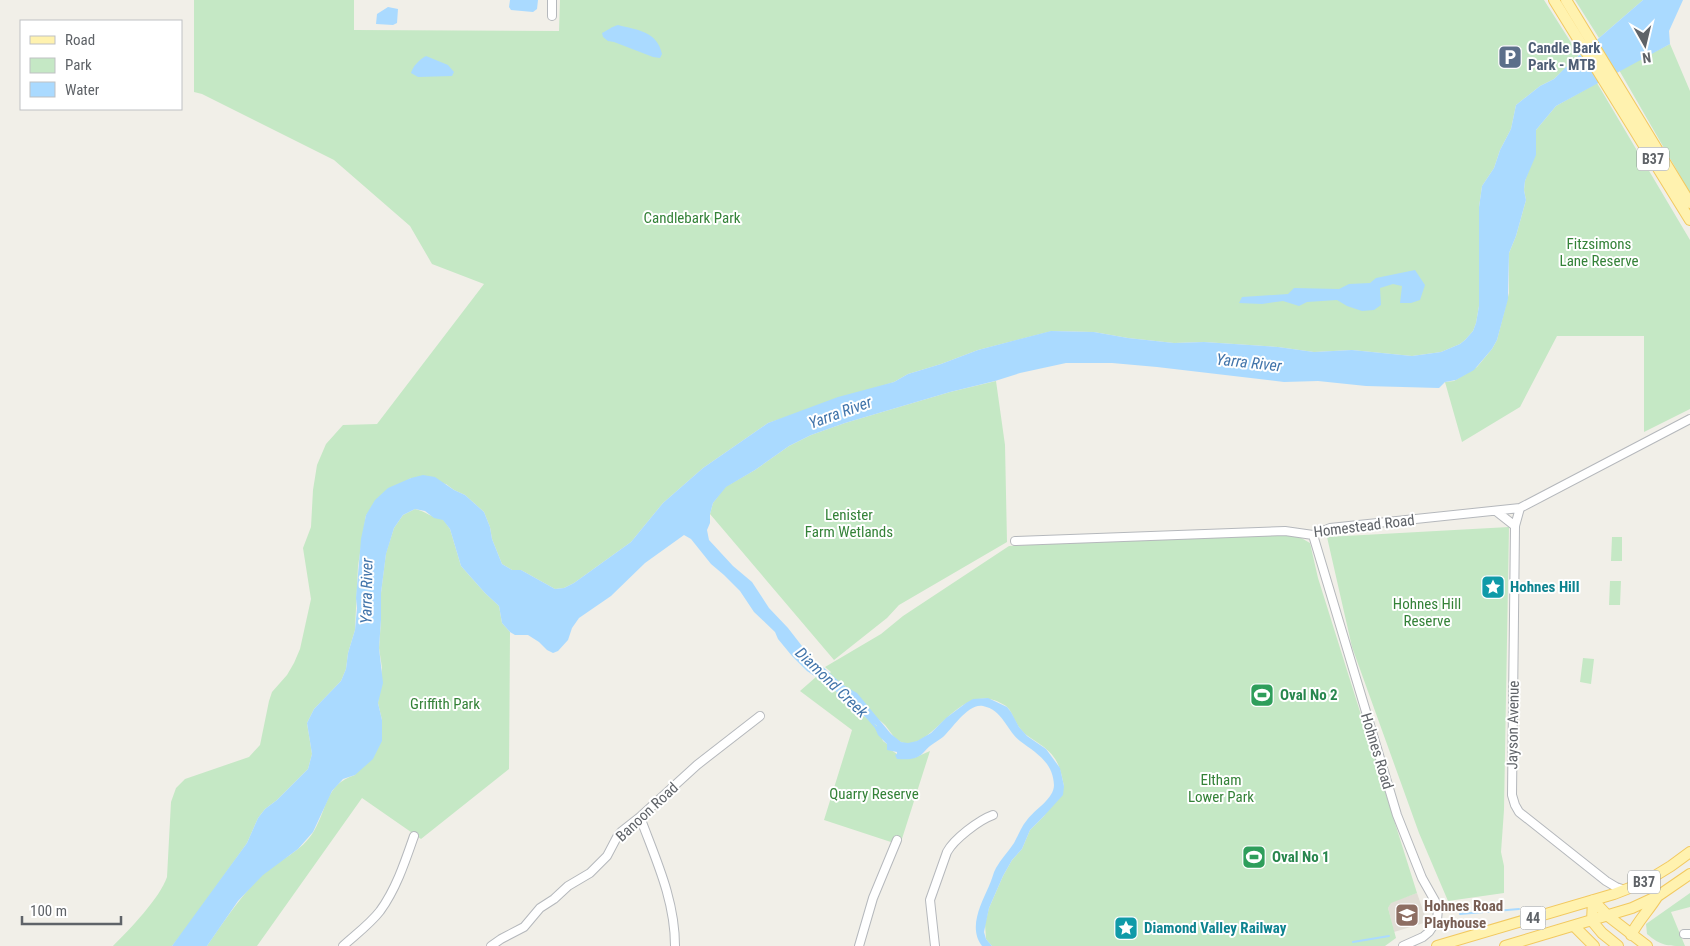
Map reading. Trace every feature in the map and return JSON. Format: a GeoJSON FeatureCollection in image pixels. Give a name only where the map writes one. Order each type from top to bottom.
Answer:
{"type":"FeatureCollection","features":[{"type":"Feature","properties":{"kind":"main road","name":"B37"},"geometry":{"type":"LineString","coordinates":[[1554,0],[1575,23],[1690,203]]}},
{"type":"Feature","properties":{"kind":"main road","name":"B37"},"geometry":{"type":"LineString","coordinates":[[1566,0],[1575,23]]}},
{"type":"Feature","properties":{"kind":"main road","name":"B37"},"geometry":{"type":"LineString","coordinates":[[1620,95],[1690,220]]}},
{"type":"Feature","properties":{"kind":"main road","name":"B37"},"geometry":{"type":"LineString","coordinates":[[1597,899],[1645,882],[1690,852]]}},
{"type":"Feature","properties":{"kind":"main road","name":"B37"},"geometry":{"type":"LineString","coordinates":[[1608,916],[1658,896],[1690,874]]}},
{"type":"Feature","properties":{"kind":"main road"},"geometry":{"type":"LineString","coordinates":[[1631,935],[1658,896]]}},
{"type":"Feature","properties":{"kind":"main road"},"geometry":{"type":"LineString","coordinates":[[1597,899],[1608,916],[1647,946]]}},
{"type":"Feature","properties":{"kind":"main road"},"geometry":{"type":"LineString","coordinates":[[1597,899],[1592,921],[1602,933],[1618,946]]}},
{"type":"Feature","properties":{"kind":"main road","name":"44"},"geometry":{"type":"LineString","coordinates":[[1437,946],[1597,899]]}},
{"type":"Feature","properties":{"kind":"main road","name":"44"},"geometry":{"type":"LineString","coordinates":[[1505,946],[1608,916]]}},
{"type":"Feature","properties":{"kind":"main road"},"geometry":{"type":"LineString","coordinates":[[1574,926],[1594,946]]}},
{"type":"Feature","properties":{"kind":"street"},"geometry":{"type":"LineString","coordinates":[[552,0],[552,16]]}},
{"type":"Feature","properties":{"kind":"street","name":"Homestead Road"},"geometry":{"type":"LineString","coordinates":[[1015,541],[1285,531],[1313,535],[1330,528],[1520,508],[1690,419]]}},
{"type":"Feature","properties":{"kind":"street","name":"Jayson Avenue"},"geometry":{"type":"LineString","coordinates":[[1520,508],[1515,526],[1512,795],[1519,812],[1606,881],[1625,890]]}},
{"type":"Feature","properties":{"kind":"street"},"geometry":{"type":"LineString","coordinates":[[1496,511],[1515,526]]}},
{"type":"Feature","properties":{"kind":"street","name":"Hohnes Road"},"geometry":{"type":"LineString","coordinates":[[1313,535],[1397,815],[1418,871],[1438,909],[1437,920],[1429,932],[1423,937],[1403,946]]}},
{"type":"Feature","properties":{"kind":"street","name":"Banoon Road"},"geometry":{"type":"LineString","coordinates":[[491,946],[501,938],[524,927],[540,908],[549,903],[568,886],[590,873],[607,856],[617,837],[697,765],[760,716]]}},
{"type":"Feature","properties":{"kind":"street"},"geometry":{"type":"LineString","coordinates":[[935,946],[930,900],[947,852],[951,846],[983,818],[993,815]]}},
{"type":"Feature","properties":{"kind":"street"},"geometry":{"type":"LineString","coordinates":[[640,817],[670,900],[675,926],[675,946]]}},
{"type":"Feature","properties":{"kind":"street"},"geometry":{"type":"LineString","coordinates":[[343,946],[380,911],[397,881],[414,836]]}},
{"type":"Feature","properties":{"kind":"street"},"geometry":{"type":"LineString","coordinates":[[859,946],[873,898],[897,840]]}},
{"type":"Feature","properties":{"kind":"street"},"geometry":{"type":"LineString","coordinates":[[1597,899],[1604,894],[1606,881]]}},
{"type":"Feature","properties":{"kind":"shaded area","name":"Hohnes Road Playhouse"},"geometry":{"type":"Polygon","coordinates":[[[1417,893],[1427,922],[1394,932],[1388,908],[1391,902],[1417,893]]]}},
{"type":"Feature","properties":{"kind":"green space","name":"Candlebark Park"},"geometry":{"type":"Polygon","coordinates":[[[194,0],[354,0],[354,30],[559,31],[560,0],[1544,0],[1579,55],[1554,79],[1540,86],[1516,105],[1511,129],[1500,150],[1494,168],[1482,186],[1479,207],[1479,306],[1476,323],[1473,331],[1465,340],[1441,352],[1412,356],[1352,350],[1314,352],[1278,347],[1204,342],[1174,343],[1094,332],[1052,331],[978,350],[908,374],[894,382],[768,423],[703,468],[663,503],[631,542],[574,583],[564,588],[555,589],[521,570],[512,570],[502,564],[484,512],[465,495],[446,484],[411,478],[404,482],[366,515],[358,566],[355,630],[348,653],[346,669],[341,681],[314,709],[307,723],[312,754],[308,769],[277,800],[265,809],[258,818],[247,843],[172,946],[113,946],[151,904],[167,877],[171,802],[176,788],[185,779],[249,757],[260,745],[272,692],[287,675],[300,649],[311,599],[303,548],[311,527],[313,490],[317,465],[326,444],[343,425],[377,424],[484,284],[432,264],[410,226],[334,160],[202,94],[194,92],[194,0]]]}},
{"type":"Feature","properties":{"kind":"green space"},"geometry":{"type":"Polygon","coordinates":[[[1575,0],[1643,0],[1599,38],[1575,0]]]}},
{"type":"Feature","properties":{"kind":"green space"},"geometry":{"type":"Polygon","coordinates":[[[1670,44],[1690,91],[1690,193],[1619,70],[1670,44]]]}},
{"type":"Feature","properties":{"kind":"green space","name":"Fitzsimons Lane Reserve"},"geometry":{"type":"Polygon","coordinates":[[[1597,83],[1690,240],[1690,409],[1644,432],[1644,336],[1557,336],[1520,407],[1462,442],[1445,382],[1454,381],[1477,367],[1497,340],[1509,293],[1509,253],[1526,200],[1525,181],[1535,151],[1536,130],[1556,106],[1597,83]]]}},
{"type":"Feature","properties":{"kind":"green space","name":"Lenister Farm Wetlands"},"geometry":{"type":"Polygon","coordinates":[[[996,381],[1005,445],[1007,542],[899,605],[887,618],[834,660],[710,514],[713,503],[725,487],[755,470],[789,446],[811,435],[950,392],[996,381]]]}},
{"type":"Feature","properties":{"kind":"green space","name":"Griffith Park"},"geometry":{"type":"Polygon","coordinates":[[[415,509],[443,519],[450,529],[461,566],[499,606],[502,623],[510,632],[509,769],[421,839],[362,798],[257,946],[207,946],[253,884],[268,870],[303,845],[309,838],[319,822],[328,798],[333,791],[345,779],[355,775],[382,720],[378,703],[382,668],[379,648],[381,593],[386,553],[394,528],[403,515],[415,509]]]}},
{"type":"Feature","properties":{"kind":"green space","name":"Hohnes Hill Reserve"},"geometry":{"type":"Polygon","coordinates":[[[1509,527],[1504,810],[1501,852],[1504,866],[1504,893],[1448,901],[1419,833],[1352,647],[1327,537],[1509,527]]]}},
{"type":"Feature","properties":{"kind":"green space","name":"Eltham Lower Park"},"geometry":{"type":"Polygon","coordinates":[[[1264,533],[1296,535],[1310,543],[1318,578],[1417,893],[1391,903],[1388,908],[1396,938],[1385,946],[992,946],[986,939],[985,924],[989,908],[1003,876],[1012,860],[1022,849],[1030,830],[1044,816],[1064,786],[1055,758],[1047,749],[1025,734],[1006,706],[990,699],[975,700],[962,706],[916,742],[901,742],[871,713],[856,695],[832,677],[829,674],[831,672],[825,667],[881,634],[903,616],[1009,546],[1264,533]]]}},
{"type":"Feature","properties":{"kind":"green space"},"geometry":{"type":"Polygon","coordinates":[[[1612,537],[1622,537],[1622,561],[1611,561],[1612,537]]]}},
{"type":"Feature","properties":{"kind":"green space"},"geometry":{"type":"Polygon","coordinates":[[[1610,581],[1621,581],[1620,605],[1609,605],[1610,581]]]}},
{"type":"Feature","properties":{"kind":"green space"},"geometry":{"type":"Polygon","coordinates":[[[1583,658],[1594,659],[1591,684],[1580,682],[1583,658]]]}},
{"type":"Feature","properties":{"kind":"green space","name":"Quarry Reserve"},"geometry":{"type":"Polygon","coordinates":[[[816,677],[834,689],[843,700],[877,726],[883,741],[897,754],[914,758],[930,751],[900,845],[824,820],[852,730],[800,691],[816,677]]]}},
{"type":"Feature","properties":{"kind":"green space"},"geometry":{"type":"Polygon","coordinates":[[[1690,893],[1690,907],[1671,912],[1685,946],[1664,944],[1647,934],[1646,924],[1690,893]]]}},
{"type":"Feature","properties":{"kind":"water"},"geometry":{"type":"Polygon","coordinates":[[[510,0],[538,0],[537,9],[533,12],[511,10],[509,7],[510,0]]]}},
{"type":"Feature","properties":{"kind":"water","name":"Yarra River"},"geometry":{"type":"Polygon","coordinates":[[[1643,0],[1683,0],[1669,31],[1670,44],[1556,106],[1536,130],[1536,155],[1525,181],[1526,200],[1509,253],[1508,299],[1497,340],[1492,349],[1474,370],[1456,380],[1445,382],[1439,388],[1366,386],[1318,381],[1284,382],[1112,363],[1066,363],[950,392],[811,435],[789,446],[755,470],[726,487],[713,503],[707,530],[709,540],[733,566],[752,582],[769,608],[788,628],[812,659],[843,685],[857,693],[891,734],[901,742],[917,741],[931,733],[946,718],[966,703],[973,699],[988,698],[1007,707],[1019,727],[1027,736],[1046,749],[1060,768],[1064,786],[1063,795],[1030,830],[1022,849],[1012,860],[1003,876],[989,908],[984,932],[986,939],[992,946],[982,946],[978,939],[976,924],[980,908],[998,865],[1030,816],[1051,795],[1054,785],[1051,770],[1043,759],[1015,737],[1000,716],[990,708],[977,706],[972,708],[943,737],[920,756],[910,759],[897,759],[895,755],[897,752],[887,750],[887,744],[878,735],[875,728],[877,726],[843,700],[834,689],[807,671],[778,639],[775,632],[754,612],[740,591],[711,564],[691,539],[684,535],[645,563],[611,596],[579,618],[572,628],[568,640],[558,651],[553,653],[528,635],[515,635],[510,632],[502,623],[499,606],[461,566],[450,529],[443,520],[434,518],[425,511],[415,509],[403,515],[394,528],[386,554],[381,593],[379,648],[383,683],[378,703],[382,720],[382,741],[373,759],[355,775],[343,779],[332,791],[313,832],[298,849],[263,875],[238,901],[207,946],[172,946],[247,843],[258,818],[265,809],[277,800],[308,769],[312,754],[307,723],[314,709],[341,681],[346,669],[348,653],[355,630],[361,539],[366,515],[375,500],[388,488],[423,475],[435,477],[465,495],[484,512],[502,564],[512,570],[521,570],[555,589],[564,588],[574,583],[631,542],[663,503],[703,468],[768,423],[838,397],[894,382],[908,374],[978,350],[1051,331],[1094,332],[1174,343],[1204,342],[1278,347],[1314,352],[1352,350],[1412,356],[1441,352],[1465,340],[1473,331],[1476,323],[1479,306],[1479,207],[1482,186],[1494,168],[1500,150],[1511,129],[1516,105],[1540,86],[1554,79],[1643,0]]]}},
{"type":"Feature","properties":{"kind":"water"},"geometry":{"type":"Polygon","coordinates":[[[388,7],[398,9],[397,23],[393,25],[376,24],[377,14],[388,7]]]}},
{"type":"Feature","properties":{"kind":"water"},"geometry":{"type":"Polygon","coordinates":[[[618,25],[639,30],[651,36],[659,46],[662,54],[660,58],[608,41],[603,37],[602,33],[618,25]]]}},
{"type":"Feature","properties":{"kind":"water"},"geometry":{"type":"Polygon","coordinates":[[[426,56],[448,65],[454,72],[452,76],[418,77],[411,73],[417,63],[426,56]]]}},
{"type":"Feature","properties":{"kind":"water"},"geometry":{"type":"Polygon","coordinates":[[[1415,270],[1425,285],[1420,300],[1411,303],[1400,303],[1402,286],[1393,284],[1380,288],[1381,305],[1374,310],[1362,311],[1337,300],[1307,302],[1299,306],[1283,301],[1262,304],[1239,303],[1242,297],[1288,294],[1294,288],[1339,289],[1349,284],[1370,283],[1376,278],[1415,270]]]}},
{"type":"Feature","properties":{"kind":"waterway","name":"Diamond Creek"},"geometry":{"type":"LineString","coordinates":[[866,716],[878,730]]}},
{"type":"Feature","properties":{"kind":"waterway"},"geometry":{"type":"LineString","coordinates":[[1460,914],[1519,909]]}},
{"type":"Feature","properties":{"kind":"waterway"},"geometry":{"type":"LineString","coordinates":[[1353,942],[1389,936]]}},
{"type":"Feature","properties":{"kind":"place","name":"Candle Bark Park - MTB"},"geometry":{"type":"Point","coordinates":[1510,57]}},
{"type":"Feature","properties":{"kind":"place","name":"Hohnes Hill"},"geometry":{"type":"Point","coordinates":[1493,587]}},
{"type":"Feature","properties":{"kind":"place","name":"Oval No 2"},"geometry":{"type":"Point","coordinates":[1262,695]}},
{"type":"Feature","properties":{"kind":"place","name":"Oval No 1"},"geometry":{"type":"Point","coordinates":[1254,857]}},
{"type":"Feature","properties":{"kind":"place","name":"Hohnes Road Playhouse"},"geometry":{"type":"Point","coordinates":[1407,915]}},
{"type":"Feature","properties":{"kind":"place","name":"Diamond Valley Railway"},"geometry":{"type":"Point","coordinates":[1126,928]}}]}
